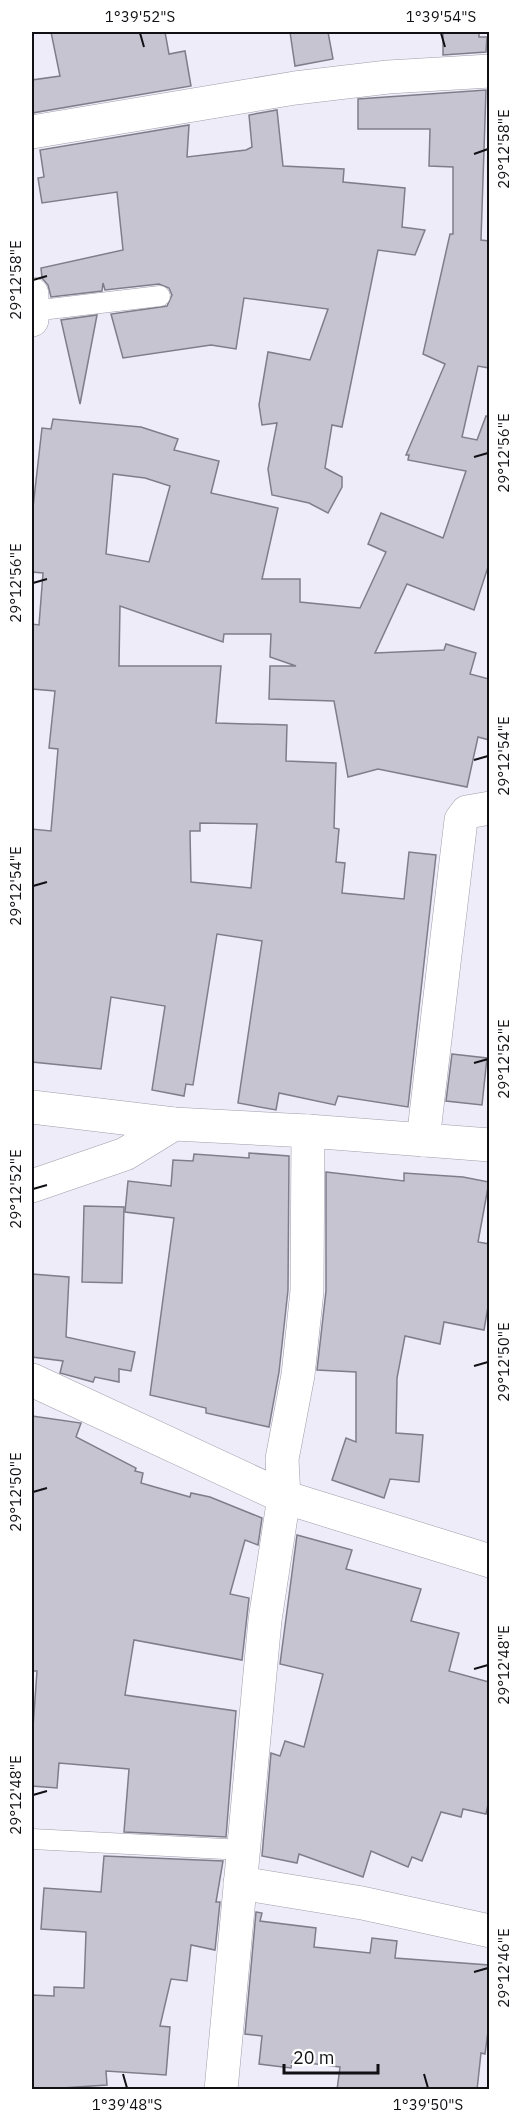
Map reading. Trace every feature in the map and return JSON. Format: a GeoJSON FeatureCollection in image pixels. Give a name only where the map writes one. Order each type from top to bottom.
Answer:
{"type":"FeatureCollection","features":[{"type":"Feature","properties":{"kind":"street"},"geometry":{"type":"LineString","coordinates":[[32,132],[295,88],[388,77],[489,71]]}},
{"type":"Feature","properties":{"kind":"street"},"geometry":{"type":"LineString","coordinates":[[423,1140],[461,820],[467,812],[489,808]]}},
{"type":"Feature","properties":{"kind":"street"},"geometry":{"type":"LineString","coordinates":[[32,1107],[174,1124],[308,1131],[489,1145]]}},
{"type":"Feature","properties":{"kind":"street"},"geometry":{"type":"LineString","coordinates":[[32,1186],[126,1154],[174,1124]]}},
{"type":"Feature","properties":{"kind":"street"},"geometry":{"type":"LineString","coordinates":[[221,2090],[265,1620],[284,1497],[282,1459],[298,1375],[307,1291],[308,1131]]}},
{"type":"Feature","properties":{"kind":"street"},"geometry":{"type":"LineString","coordinates":[[32,1380],[284,1497],[489,1561]]}},
{"type":"Feature","properties":{"kind":"street"},"geometry":{"type":"LineString","coordinates":[[240,1883],[362,1903],[489,1931]]}},
{"type":"Feature","properties":{"kind":"lane"},"geometry":{"type":"LineString","coordinates":[[32,309],[160,296]]}},
{"type":"Feature","properties":{"kind":"lane"},"geometry":{"type":"LineString","coordinates":[[32,1839],[244,1850]]}},
{"type":"Feature","properties":{"kind":"building"},"geometry":{"type":"Polygon","coordinates":[[[51,32],[165,32],[169,54],[185,51],[191,86],[32,113],[32,80],[60,76],[51,32]]]}},
{"type":"Feature","properties":{"kind":"building"},"geometry":{"type":"Polygon","coordinates":[[[290,32],[328,32],[333,59],[295,66],[290,32]]]}},
{"type":"Feature","properties":{"kind":"building"},"geometry":{"type":"Polygon","coordinates":[[[443,32],[479,32],[479,37],[487,37],[486,52],[443,55],[443,32]]]}},
{"type":"Feature","properties":{"kind":"building"},"geometry":{"type":"Polygon","coordinates":[[[486,90],[481,240],[489,241],[489,368],[478,366],[462,437],[477,440],[486,416],[489,417],[489,564],[474,610],[407,584],[375,653],[444,650],[446,644],[476,653],[470,674],[489,679],[489,740],[478,737],[467,787],[378,769],[348,777],[334,701],[269,699],[270,666],[296,666],[270,657],[271,634],[224,634],[223,642],[120,606],[119,666],[221,666],[216,723],[287,725],[286,761],[336,763],[334,828],[339,829],[336,862],[345,863],[342,893],[404,899],[409,852],[436,855],[408,1107],[338,1096],[335,1105],[279,1093],[276,1110],[238,1103],[262,941],[217,934],[193,1085],[186,1084],[184,1096],[152,1090],[165,1006],[111,997],[101,1069],[32,1062],[32,829],[51,831],[58,749],[49,748],[55,691],[32,689],[32,624],[39,625],[43,573],[32,572],[32,516],[42,428],[51,429],[53,419],[141,427],[178,439],[174,450],[219,461],[211,493],[278,508],[262,579],[300,579],[300,602],[360,608],[386,552],[368,544],[381,513],[443,538],[466,471],[408,460],[409,455],[406,455],[445,364],[423,354],[450,234],[453,234],[453,167],[429,166],[430,129],[358,129],[358,99],[486,90]],[[113,474],[106,554],[149,562],[170,486],[145,478],[113,474]],[[200,823],[200,831],[190,831],[191,882],[251,888],[257,824],[200,823]]]}},
{"type":"Feature","properties":{"kind":"building"},"geometry":{"type":"Polygon","coordinates":[[[277,110],[283,166],[344,169],[343,182],[405,188],[402,227],[425,230],[415,255],[378,250],[342,427],[332,425],[325,468],[342,477],[342,487],[328,513],[309,503],[272,495],[268,469],[277,423],[262,425],[259,405],[268,352],[310,360],[328,309],[244,298],[236,349],[211,345],[123,358],[111,314],[167,306],[172,295],[169,288],[159,284],[105,290],[103,283],[102,291],[51,297],[48,285],[42,278],[41,268],[123,250],[117,192],[42,203],[38,178],[44,177],[40,150],[189,125],[187,157],[246,150],[252,147],[249,115],[277,110]]]}},
{"type":"Feature","properties":{"kind":"building"},"geometry":{"type":"Polygon","coordinates":[[[97,315],[80,404],[61,320],[97,315]]]}},
{"type":"Feature","properties":{"kind":"building"},"geometry":{"type":"Polygon","coordinates":[[[452,1054],[487,1058],[482,1105],[446,1101],[452,1054]]]}},
{"type":"Feature","properties":{"kind":"building"},"geometry":{"type":"Polygon","coordinates":[[[249,1153],[289,1156],[288,1290],[279,1372],[269,1427],[206,1413],[206,1408],[150,1395],[174,1218],[125,1212],[128,1181],[171,1186],[173,1160],[193,1161],[194,1154],[249,1158],[249,1153]]]}},
{"type":"Feature","properties":{"kind":"building"},"geometry":{"type":"Polygon","coordinates":[[[326,1172],[404,1181],[404,1173],[463,1177],[489,1182],[478,1242],[489,1244],[489,1301],[484,1330],[444,1322],[440,1344],[405,1336],[397,1378],[396,1433],[423,1435],[419,1482],[390,1479],[384,1498],[332,1480],[346,1438],[356,1442],[356,1372],[317,1370],[326,1291],[326,1172]]]}},
{"type":"Feature","properties":{"kind":"building"},"geometry":{"type":"Polygon","coordinates":[[[84,1206],[124,1207],[122,1283],[82,1282],[84,1206]]]}},
{"type":"Feature","properties":{"kind":"building"},"geometry":{"type":"Polygon","coordinates":[[[32,1274],[69,1277],[66,1337],[135,1352],[131,1371],[119,1369],[119,1382],[95,1377],[93,1382],[60,1373],[63,1361],[32,1357],[32,1274]]]}},
{"type":"Feature","properties":{"kind":"building"},"geometry":{"type":"Polygon","coordinates":[[[32,1416],[81,1423],[76,1437],[136,1468],[135,1471],[143,1473],[141,1483],[190,1497],[191,1493],[210,1497],[262,1518],[258,1545],[245,1540],[230,1594],[249,1598],[242,1660],[134,1640],[125,1695],[236,1711],[226,1837],[124,1832],[129,1769],[59,1763],[57,1788],[32,1786],[32,1741],[37,1671],[32,1671],[32,1416]]]}},
{"type":"Feature","properties":{"kind":"building"},"geometry":{"type":"Polygon","coordinates":[[[297,1535],[352,1550],[346,1569],[421,1589],[411,1621],[459,1633],[449,1671],[489,1682],[489,1800],[486,1814],[463,1809],[461,1817],[441,1812],[422,1861],[412,1857],[408,1867],[371,1851],[363,1877],[299,1854],[297,1863],[262,1856],[271,1753],[280,1756],[285,1741],[304,1747],[323,1674],[280,1664],[297,1535]]]}},
{"type":"Feature","properties":{"kind":"building"},"geometry":{"type":"Polygon","coordinates":[[[104,1856],[223,1861],[216,1902],[220,1902],[215,1950],[191,1945],[187,1981],[171,1979],[160,2026],[170,2027],[166,2075],[106,2071],[107,2085],[32,2090],[32,1995],[54,1996],[54,1987],[84,1988],[86,1932],[41,1929],[44,1888],[101,1892],[104,1856]]]}},
{"type":"Feature","properties":{"kind":"building"},"geometry":{"type":"Polygon","coordinates":[[[256,1912],[262,1913],[260,1921],[316,1928],[314,1947],[370,1953],[372,1938],[397,1941],[395,1958],[489,1965],[489,2024],[485,2054],[481,2053],[477,2090],[337,2090],[340,2067],[292,2061],[291,2068],[259,2064],[262,2036],[245,2034],[256,1912]]]}}]}
